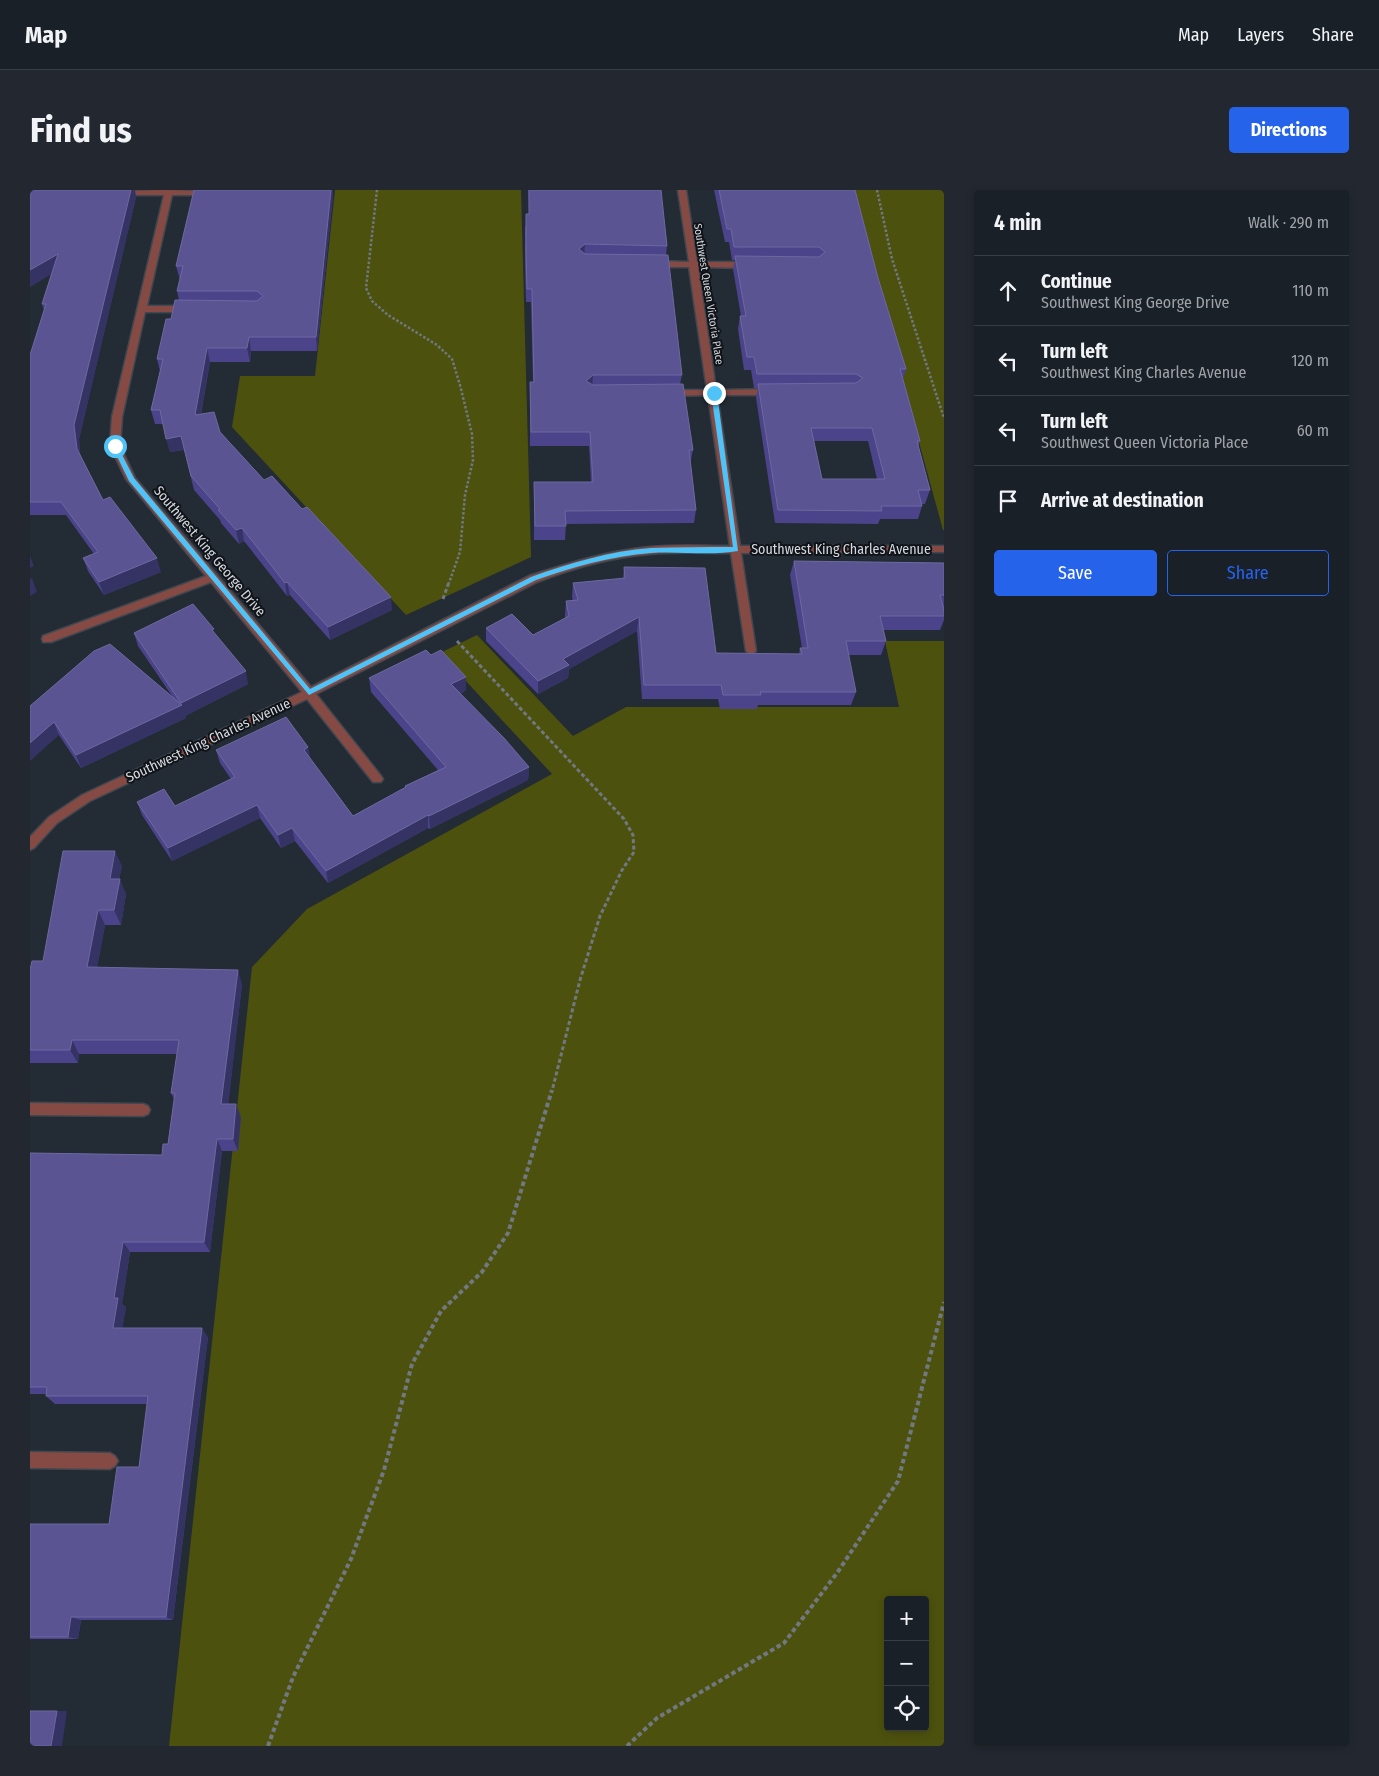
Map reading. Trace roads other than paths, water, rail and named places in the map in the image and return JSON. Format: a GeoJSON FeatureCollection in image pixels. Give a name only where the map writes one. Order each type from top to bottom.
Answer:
{"type":"FeatureCollection","features":[{"type":"Feature","properties":{"kind":"street","name":"Southwest Queen Victoria Place"},"geometry":{"type":"LineString","coordinates":[[682,190],[714,393],[751,651]]}},
{"type":"Feature","properties":{"kind":"street"},"geometry":{"type":"LineString","coordinates":[[109,193],[169,191],[217,193]]}},
{"type":"Feature","properties":{"kind":"street","name":"Southwest King George Drive"},"geometry":{"type":"LineString","coordinates":[[169,191],[117,417],[115,446],[131,479],[211,578],[309,693],[377,779]]}},
{"type":"Feature","properties":{"kind":"street"},"geometry":{"type":"LineString","coordinates":[[644,264],[760,265]]}},
{"type":"Feature","properties":{"kind":"street"},"geometry":{"type":"LineString","coordinates":[[141,309],[200,309]]}},
{"type":"Feature","properties":{"kind":"street"},"geometry":{"type":"LineString","coordinates":[[658,393],[783,392]]}},
{"type":"Feature","properties":{"kind":"street","name":"Southwest King Charles Avenue"},"geometry":{"type":"LineString","coordinates":[[30,844],[53,820],[86,798],[309,693],[444,622],[533,579],[568,566],[605,557],[650,550],[944,550]]}},
{"type":"Feature","properties":{"kind":"street"},"geometry":{"type":"LineString","coordinates":[[47,639],[211,578]]}},
{"type":"Feature","properties":{"kind":"street"},"geometry":{"type":"LineString","coordinates":[[30,1110],[143,1110]]}},
{"type":"Feature","properties":{"kind":"street"},"geometry":{"type":"LineString","coordinates":[[30,1460],[110,1461]]}}]}
